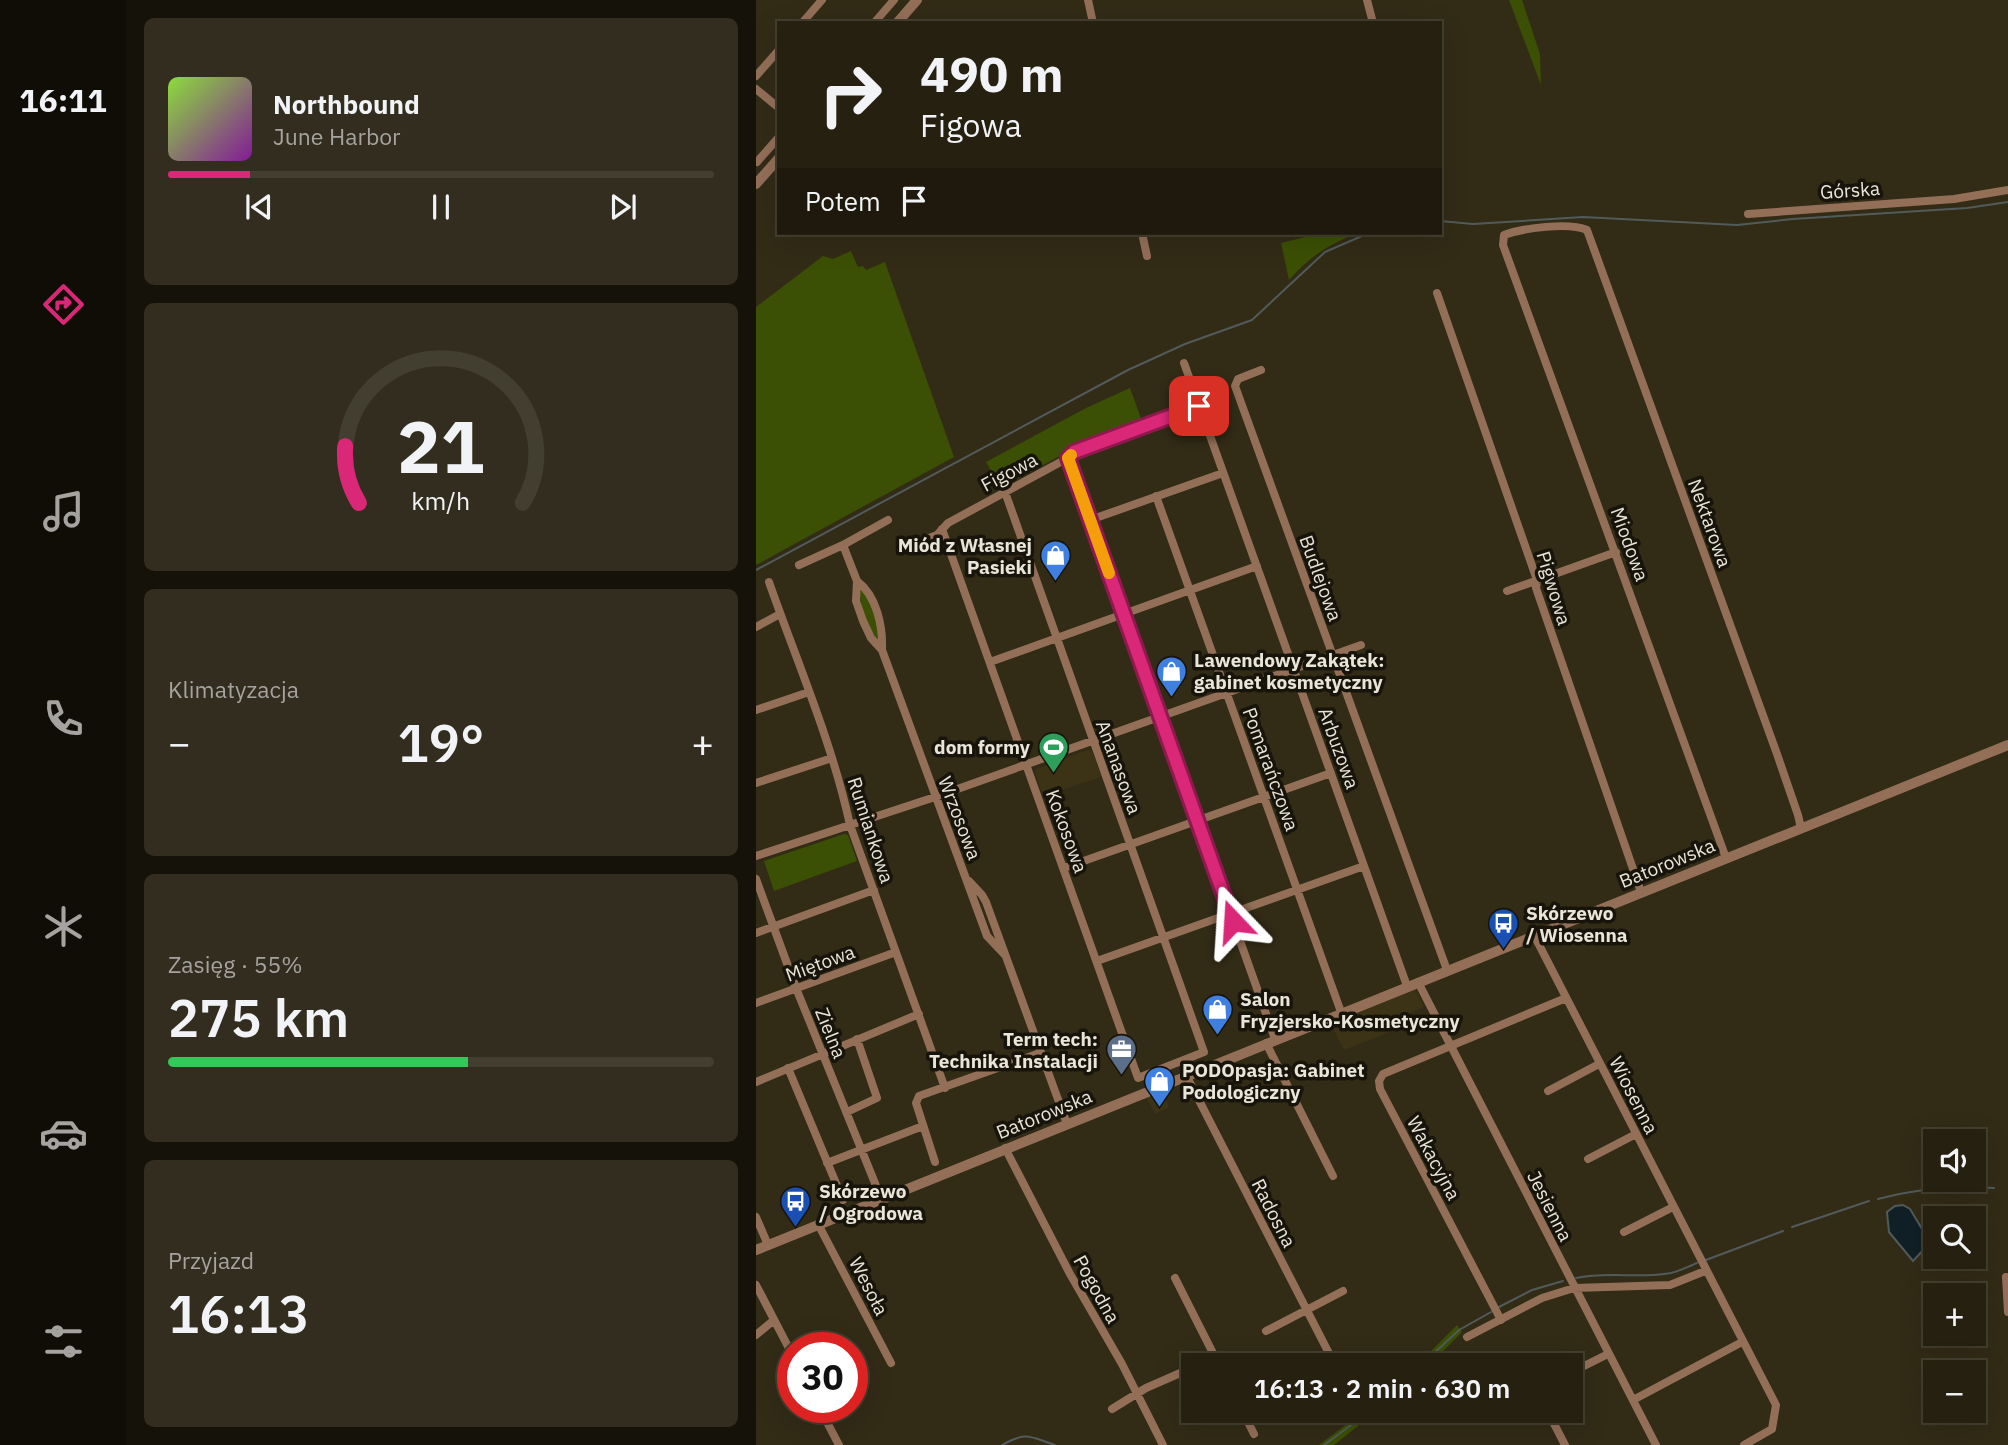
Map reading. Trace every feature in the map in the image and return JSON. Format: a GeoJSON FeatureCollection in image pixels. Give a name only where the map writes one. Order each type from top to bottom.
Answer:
{"type":"FeatureCollection","features":[{"type":"Feature","properties":{"kind":"street"},"geometry":{"type":"LineString","coordinates":[[804,21],[822,0]]}},
{"type":"Feature","properties":{"kind":"street"},"geometry":{"type":"LineString","coordinates":[[876,21],[894,0]]}},
{"type":"Feature","properties":{"kind":"street"},"geometry":{"type":"LineString","coordinates":[[899,21],[917,0]]}},
{"type":"Feature","properties":{"kind":"street"},"geometry":{"type":"LineString","coordinates":[[1088,0],[1093,21]]}},
{"type":"Feature","properties":{"kind":"street"},"geometry":{"type":"LineString","coordinates":[[1367,0],[1372,21]]}},
{"type":"Feature","properties":{"kind":"street"},"geometry":{"type":"LineString","coordinates":[[756,76],[777,52]]}},
{"type":"Feature","properties":{"kind":"street"},"geometry":{"type":"LineString","coordinates":[[756,89],[777,106]]}},
{"type":"Feature","properties":{"kind":"street"},"geometry":{"type":"LineString","coordinates":[[768,170],[756,162],[777,139]]}},
{"type":"Feature","properties":{"kind":"street"},"geometry":{"type":"LineString","coordinates":[[756,184],[777,160]]}},
{"type":"Feature","properties":{"kind":"street","name":"Górska"},"geometry":{"type":"LineString","coordinates":[[1748,214],[1954,199],[2008,190]]}},
{"type":"Feature","properties":{"kind":"street","name":"Miodowa"},"geometry":{"type":"LineString","coordinates":[[1587,230],[1576,226],[1535,229],[1504,235],[1502,242],[1726,858]]}},
{"type":"Feature","properties":{"kind":"street","name":"Nektarowa"},"geometry":{"type":"LineString","coordinates":[[1587,230],[1801,828]]}},
{"type":"Feature","properties":{"kind":"street"},"geometry":{"type":"LineString","coordinates":[[1142,235],[1147,256]]}},
{"type":"Feature","properties":{"kind":"street","name":"Pigwowa"},"geometry":{"type":"LineString","coordinates":[[1437,293],[1537,580],[1536,588],[1641,892]]}},
{"type":"Feature","properties":{"kind":"street","name":"Arbuzowa"},"geometry":{"type":"LineString","coordinates":[[1184,363],[1364,866],[1412,984]]}},
{"type":"Feature","properties":{"kind":"street","name":"Budlejowa"},"geometry":{"type":"LineString","coordinates":[[1261,370],[1238,379],[1235,386],[1447,970]]}},
{"type":"Feature","properties":{"kind":"street","name":"Figowa"},"geometry":{"type":"LineString","coordinates":[[916,543],[937,535],[948,523],[1068,458],[1074,452],[1199,406]]}},
{"type":"Feature","properties":{"kind":"street"},"geometry":{"type":"LineString","coordinates":[[1068,458],[1230,914],[1271,1041],[1333,1176]]}},
{"type":"Feature","properties":{"kind":"street"},"geometry":{"type":"LineString","coordinates":[[1090,520],[1223,473]]}},
{"type":"Feature","properties":{"kind":"street","name":"Ananasowa"},"geometry":{"type":"LineString","coordinates":[[1005,492],[1205,1052]]}},
{"type":"Feature","properties":{"kind":"street","name":"Pomarańczowa"},"geometry":{"type":"LineString","coordinates":[[1157,496],[1341,1012]]}},
{"type":"Feature","properties":{"kind":"street"},"geometry":{"type":"LineString","coordinates":[[799,565],[888,520]]}},
{"type":"Feature","properties":{"kind":"street","name":"Kokosowa"},"geometry":{"type":"LineString","coordinates":[[942,529],[1138,1078],[1205,1052]]}},
{"type":"Feature","properties":{"kind":"street","name":"Wrzosowa"},"geometry":{"type":"LineString","coordinates":[[843,545],[857,581],[856,601],[863,621],[871,638],[882,650],[987,936],[1005,955],[1066,1124]]}},
{"type":"Feature","properties":{"kind":"street"},"geometry":{"type":"LineString","coordinates":[[1507,590],[1616,552]]}},
{"type":"Feature","properties":{"kind":"street"},"geometry":{"type":"LineString","coordinates":[[990,662],[1257,566]]}},
{"type":"Feature","properties":{"kind":"street","name":"Wrzosowa"},"geometry":{"type":"LineString","coordinates":[[857,581],[866,588],[883,630],[882,650]]}},
{"type":"Feature","properties":{"kind":"street","name":"Rumiankowa"},"geometry":{"type":"LineString","coordinates":[[769,582],[832,758],[850,825],[945,1087]]}},
{"type":"Feature","properties":{"kind":"street"},"geometry":{"type":"LineString","coordinates":[[756,628],[780,614]]}},
{"type":"Feature","properties":{"kind":"street"},"geometry":{"type":"LineString","coordinates":[[756,856],[1027,765],[1362,645]]}},
{"type":"Feature","properties":{"kind":"street"},"geometry":{"type":"LineString","coordinates":[[756,710],[809,692]]}},
{"type":"Feature","properties":{"kind":"street","name":"Batorowska"},"geometry":{"type":"LineString","coordinates":[[756,1250],[2008,744]]}},
{"type":"Feature","properties":{"kind":"street"},"geometry":{"type":"LineString","coordinates":[[756,783],[832,758]]}},
{"type":"Feature","properties":{"kind":"street"},"geometry":{"type":"LineString","coordinates":[[1064,868],[1331,773]]}},
{"type":"Feature","properties":{"kind":"street"},"geometry":{"type":"LineString","coordinates":[[1097,961],[1364,866]]}},
{"type":"Feature","properties":{"kind":"street","name":"Zielna"},"geometry":{"type":"LineString","coordinates":[[756,878],[821,1054],[881,1198]]}},
{"type":"Feature","properties":{"kind":"street"},"geometry":{"type":"LineString","coordinates":[[756,933],[874,890]]}},
{"type":"Feature","properties":{"kind":"street","name":"Wiosenna"},"geometry":{"type":"LineString","coordinates":[[1534,935],[1777,1409],[1772,1429],[1744,1445]]}},
{"type":"Feature","properties":{"kind":"street","name":"Miętowa"},"geometry":{"type":"LineString","coordinates":[[756,1003],[896,952]]}},
{"type":"Feature","properties":{"kind":"street","name":"Jesienna"},"geometry":{"type":"LineString","coordinates":[[1412,984],[1449,1047],[1656,1445]]}},
{"type":"Feature","properties":{"kind":"street"},"geometry":{"type":"LineString","coordinates":[[1449,1047],[1566,998]]}},
{"type":"Feature","properties":{"kind":"street"},"geometry":{"type":"LineString","coordinates":[[756,1082],[919,1014]]}},
{"type":"Feature","properties":{"kind":"street"},"geometry":{"type":"LineString","coordinates":[[846,1112],[877,1098],[857,1039]]}},
{"type":"Feature","properties":{"kind":"street","name":"Wakacyjna"},"geometry":{"type":"LineString","coordinates":[[1449,1047],[1382,1074],[1380,1089],[1501,1320]]}},
{"type":"Feature","properties":{"kind":"street"},"geometry":{"type":"LineString","coordinates":[[935,1162],[916,1103],[919,1096],[1040,1053]]}},
{"type":"Feature","properties":{"kind":"street"},"geometry":{"type":"LineString","coordinates":[[1548,1091],[1599,1064]]}},
{"type":"Feature","properties":{"kind":"street"},"geometry":{"type":"LineString","coordinates":[[788,1068],[843,1200]]}},
{"type":"Feature","properties":{"kind":"street","name":"Radosna"},"geometry":{"type":"LineString","coordinates":[[1186,1075],[1329,1353]]}},
{"type":"Feature","properties":{"kind":"street"},"geometry":{"type":"LineString","coordinates":[[827,1163],[923,1126]]}},
{"type":"Feature","properties":{"kind":"street"},"geometry":{"type":"LineString","coordinates":[[1588,1159],[1636,1134]]}},
{"type":"Feature","properties":{"kind":"street","name":"Pogodna"},"geometry":{"type":"LineString","coordinates":[[1005,1148],[1163,1445]]}},
{"type":"Feature","properties":{"kind":"street"},"geometry":{"type":"LineString","coordinates":[[1625,1232],[1673,1207]]}},
{"type":"Feature","properties":{"kind":"street"},"geometry":{"type":"LineString","coordinates":[[756,1217],[768,1245]]}},
{"type":"Feature","properties":{"kind":"street","name":"Wesoła"},"geometry":{"type":"LineString","coordinates":[[818,1224],[891,1363]]}},
{"type":"Feature","properties":{"kind":"street"},"geometry":{"type":"LineString","coordinates":[[1467,1337],[1542,1298],[1574,1288],[1670,1284],[1705,1270]]}},
{"type":"Feature","properties":{"kind":"street"},"geometry":{"type":"LineString","coordinates":[[2006,1277],[2008,1312]]}},
{"type":"Feature","properties":{"kind":"street"},"geometry":{"type":"LineString","coordinates":[[1175,1278],[1213,1353]]}},
{"type":"Feature","properties":{"kind":"street"},"geometry":{"type":"LineString","coordinates":[[756,1286],[780,1332]]}},
{"type":"Feature","properties":{"kind":"street"},"geometry":{"type":"LineString","coordinates":[[1266,1331],[1343,1291]]}},
{"type":"Feature","properties":{"kind":"street"},"geometry":{"type":"LineString","coordinates":[[756,1335],[774,1320]]}},
{"type":"Feature","properties":{"kind":"street"},"geometry":{"type":"LineString","coordinates":[[1633,1400],[1742,1342]]}},
{"type":"Feature","properties":{"kind":"street"},"geometry":{"type":"LineString","coordinates":[[1583,1366],[1608,1354]]}},
{"type":"Feature","properties":{"kind":"street"},"geometry":{"type":"LineString","coordinates":[[1112,1409],[1181,1371]]}},
{"type":"Feature","properties":{"kind":"street"},"geometry":{"type":"LineString","coordinates":[[827,1423],[839,1445]]}},
{"type":"Feature","properties":{"kind":"street"},"geometry":{"type":"LineString","coordinates":[[1248,1423],[1254,1434]]}},
{"type":"Feature","properties":{"kind":"street"},"geometry":{"type":"LineString","coordinates":[[1554,1423],[1565,1445]]}},
{"type":"Feature","properties":{"kind":"shaded area"},"geometry":{"type":"Polygon","coordinates":[[[1087,750],[1092,751],[1101,777],[1043,796],[1036,769],[1087,750]]]}},
{"type":"Feature","properties":{"kind":"shaded area"},"geometry":{"type":"Polygon","coordinates":[[[1415,988],[1424,1007],[1391,1021],[1395,1030],[1344,1050],[1330,1023],[1415,988]]]}},
{"type":"Feature","properties":{"kind":"shaded area"},"geometry":{"type":"Polygon","coordinates":[[[1168,1088],[1169,1095],[1165,1098],[1169,1107],[1155,1114],[1146,1097],[1168,1088]]]}},
{"type":"Feature","properties":{"kind":"shaded area"},"geometry":{"type":"Polygon","coordinates":[[[1903,1205],[1910,1209],[1923,1231],[1923,1250],[1913,1261],[1889,1232],[1887,1212],[1895,1206],[1903,1205]]]}},
{"type":"Feature","properties":{"kind":"green space"},"geometry":{"type":"Polygon","coordinates":[[[1509,0],[1522,0],[1540,54],[1541,85],[1509,0]]]}},
{"type":"Feature","properties":{"kind":"green space"},"geometry":{"type":"Polygon","coordinates":[[[1314,235],[1348,237],[1316,255],[1289,280],[1281,243],[1314,235]]]}},
{"type":"Feature","properties":{"kind":"green space"},"geometry":{"type":"Polygon","coordinates":[[[851,251],[858,267],[863,266],[866,270],[885,262],[954,457],[756,565],[756,307],[823,256],[833,259],[851,251]]]}},
{"type":"Feature","properties":{"kind":"green space"},"geometry":{"type":"Polygon","coordinates":[[[1130,388],[1142,421],[1065,449],[1058,457],[1001,488],[986,462],[1086,408],[1130,388]]]}},
{"type":"Feature","properties":{"kind":"green space"},"geometry":{"type":"Polygon","coordinates":[[[859,586],[864,589],[880,629],[879,642],[864,616],[859,586]]]}},
{"type":"Feature","properties":{"kind":"green space"},"geometry":{"type":"Polygon","coordinates":[[[844,834],[848,835],[857,861],[774,891],[764,861],[844,834]]]}},
{"type":"Feature","properties":{"kind":"green space"},"geometry":{"type":"Polygon","coordinates":[[[1457,1325],[1462,1332],[1441,1353],[1429,1353],[1457,1325]]]}},
{"type":"Feature","properties":{"kind":"green space"},"geometry":{"type":"Polygon","coordinates":[[[1348,1423],[1362,1423],[1334,1445],[1319,1445],[1348,1423]]]}},
{"type":"Feature","properties":{"kind":"waterway"},"geometry":{"type":"LineString","coordinates":[[1442,221],[1473,224],[1583,217],[1737,225],[1967,208],[2008,202]]}},
{"type":"Feature","properties":{"kind":"waterway"},"geometry":{"type":"LineString","coordinates":[[756,570],[1128,370],[1185,344],[1252,320],[1325,252],[1364,235]]}},
{"type":"Feature","properties":{"kind":"waterway"},"geometry":{"type":"LineString","coordinates":[[1878,1199],[1936,1189],[1994,1188]]}},
{"type":"Feature","properties":{"kind":"waterway"},"geometry":{"type":"LineString","coordinates":[[1792,1227],[1869,1201]]}},
{"type":"Feature","properties":{"kind":"waterway"},"geometry":{"type":"LineString","coordinates":[[1706,1260],[1783,1231]]}},
{"type":"Feature","properties":{"kind":"waterway"},"geometry":{"type":"LineString","coordinates":[[1576,1278],[1600,1275],[1659,1275],[1697,1263]]}},
{"type":"Feature","properties":{"kind":"waterway"},"geometry":{"type":"LineString","coordinates":[[1499,1307],[1532,1290],[1563,1281]]}},
{"type":"Feature","properties":{"kind":"waterway"},"geometry":{"type":"LineString","coordinates":[[1434,1353],[1459,1330],[1491,1312]]}},
{"type":"Feature","properties":{"kind":"waterway"},"geometry":{"type":"LineString","coordinates":[[1324,1445],[1354,1423]]}},
{"type":"Feature","properties":{"kind":"waterway"},"geometry":{"type":"LineString","coordinates":[[1002,1445],[1023,1437],[1055,1445]]}},
{"type":"Feature","properties":{"kind":"slow traffic"},"geometry":{"type":"LineString","coordinates":[[1071,455],[1068,458],[1109,573]]}},
{"type":"Feature","properties":{"kind":"place","name":"Miód z Własnej Pasieki"},"geometry":{"type":"Point","coordinates":[1055,583]}},
{"type":"Feature","properties":{"kind":"place","name":"Lawendowy Zakątek: gabinet kosmetyczny"},"geometry":{"type":"Point","coordinates":[1171,698]}},
{"type":"Feature","properties":{"kind":"place","name":"dom formy"},"geometry":{"type":"Point","coordinates":[1053,774]}},
{"type":"Feature","properties":{"kind":"place","name":"Skórzewo / Wiosenna"},"geometry":{"type":"Point","coordinates":[1503,951]}},
{"type":"Feature","properties":{"kind":"place","name":"Salon Fryzjersko-Kosmetyczny"},"geometry":{"type":"Point","coordinates":[1217,1037]}},
{"type":"Feature","properties":{"kind":"place","name":"Term tech: Technika Instalacji"},"geometry":{"type":"Point","coordinates":[1121,1077]}},
{"type":"Feature","properties":{"kind":"place","name":"PODOpasja: Gabinet Podologiczny"},"geometry":{"type":"Point","coordinates":[1159,1108]}},
{"type":"Feature","properties":{"kind":"place","name":"Skórzewo / Ogrodowa"},"geometry":{"type":"Point","coordinates":[796,1229]}},
{"type":"Feature","properties":{"kind":"route"},"geometry":{"type":"LineString","coordinates":[[1199,406],[1074,452],[1068,458],[1233,921]]}}]}
